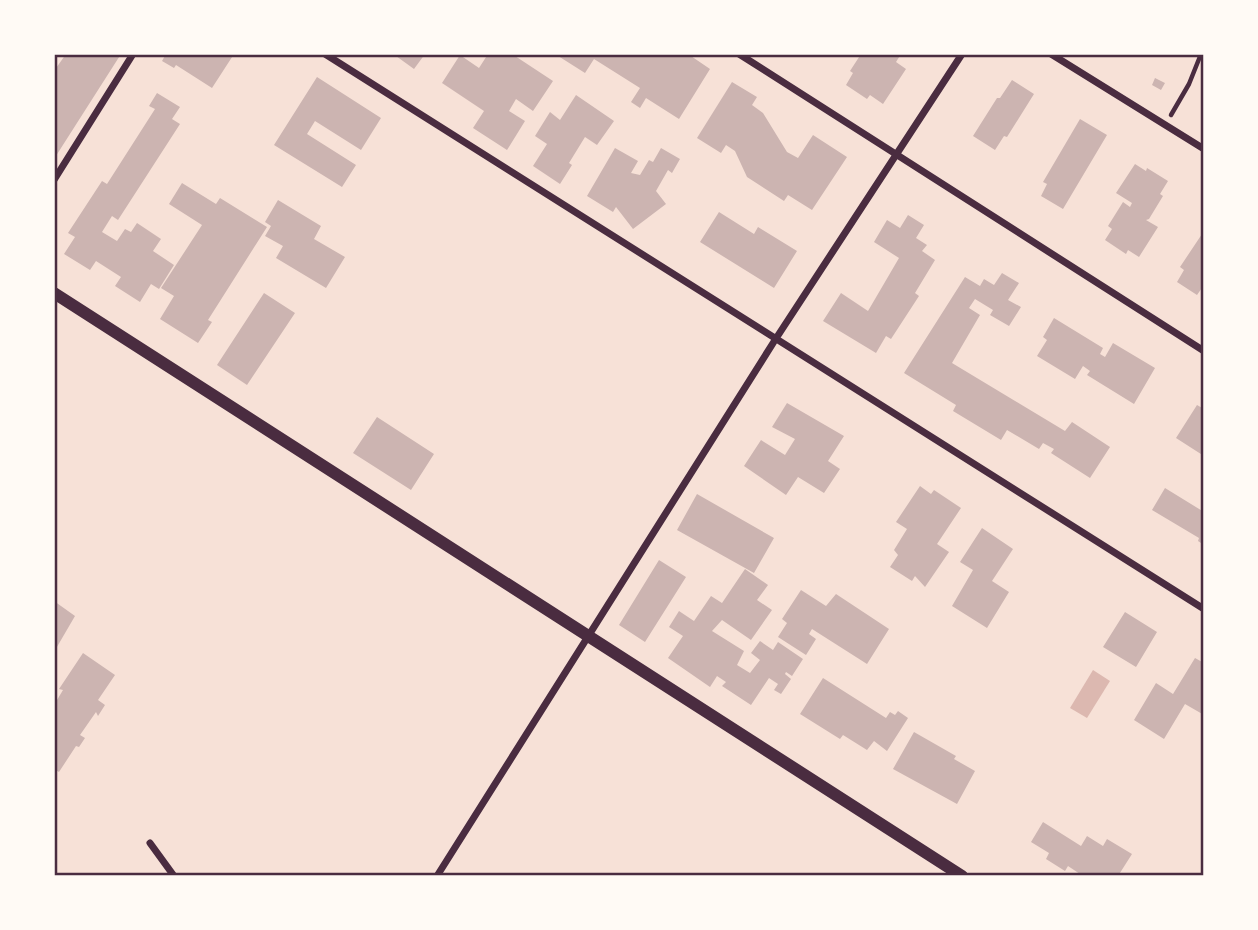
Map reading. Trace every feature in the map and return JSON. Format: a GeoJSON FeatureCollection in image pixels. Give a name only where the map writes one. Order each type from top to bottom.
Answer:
{"type":"FeatureCollection","features":[{"type":"Feature","properties":{"kind":"street"},"geometry":{"type":"LineString","coordinates":[[54,180],[133,54]]}},
{"type":"Feature","properties":{"kind":"street"},"geometry":{"type":"LineString","coordinates":[[325,54],[1204,609]]}},
{"type":"Feature","properties":{"kind":"street"},"geometry":{"type":"LineString","coordinates":[[739,54],[1204,351]]}},
{"type":"Feature","properties":{"kind":"street"},"geometry":{"type":"LineString","coordinates":[[437,876],[775,340],[962,54]]}},
{"type":"Feature","properties":{"kind":"street"},"geometry":{"type":"LineString","coordinates":[[1051,54],[1204,149]]}},
{"type":"Feature","properties":{"kind":"street"},"geometry":{"type":"LineString","coordinates":[[54,293],[962,876]]}},
{"type":"Feature","properties":{"kind":"street"},"geometry":{"type":"LineString","coordinates":[[150,844],[174,876]]}},
{"type":"Feature","properties":{"kind":"path"},"geometry":{"type":"LineString","coordinates":[[1165,125],[1189,84],[1201,54]]}},
{"type":"Feature","properties":{"kind":"shaded area"},"geometry":{"type":"Polygon","coordinates":[[[1093,670],[1110,681],[1087,718],[1070,708],[1093,670]]]}},
{"type":"Feature","properties":{"kind":"building"},"geometry":{"type":"Polygon","coordinates":[[[66,54],[121,54],[54,159],[54,71],[66,54]]]}},
{"type":"Feature","properties":{"kind":"building"},"geometry":{"type":"Polygon","coordinates":[[[166,54],[234,54],[212,88],[176,65],[174,68],[162,61],[166,54]]]}},
{"type":"Feature","properties":{"kind":"building"},"geometry":{"type":"Polygon","coordinates":[[[425,54],[414,69],[396,56],[425,54]]]}},
{"type":"Feature","properties":{"kind":"building"},"geometry":{"type":"Polygon","coordinates":[[[488,54],[512,54],[553,81],[533,111],[516,99],[509,111],[525,121],[507,150],[473,128],[484,111],[442,83],[460,55],[479,68],[488,54]]]}},
{"type":"Feature","properties":{"kind":"building"},"geometry":{"type":"Polygon","coordinates":[[[555,54],[688,54],[710,69],[679,119],[646,98],[640,108],[631,102],[640,88],[594,59],[585,73],[555,54]]]}},
{"type":"Feature","properties":{"kind":"building"},"geometry":{"type":"Polygon","coordinates":[[[861,54],[901,54],[896,62],[906,69],[883,104],[870,95],[867,99],[846,85],[853,73],[850,71],[861,54]]]}},
{"type":"Feature","properties":{"kind":"building"},"geometry":{"type":"Polygon","coordinates":[[[317,77],[381,118],[361,150],[315,121],[307,134],[356,165],[342,187],[274,145],[317,77]]]}},
{"type":"Feature","properties":{"kind":"building"},"geometry":{"type":"Polygon","coordinates":[[[1155,78],[1165,83],[1161,90],[1152,85],[1155,78]]]}},
{"type":"Feature","properties":{"kind":"building"},"geometry":{"type":"Polygon","coordinates":[[[1012,80],[1034,94],[1007,137],[1004,136],[995,150],[973,136],[1012,80]]]}},
{"type":"Feature","properties":{"kind":"building"},"geometry":{"type":"Polygon","coordinates":[[[732,82],[757,97],[752,105],[763,113],[787,152],[798,158],[813,135],[847,157],[812,210],[788,195],[784,201],[747,177],[735,151],[726,145],[721,153],[697,138],[732,82]]]}},
{"type":"Feature","properties":{"kind":"building"},"geometry":{"type":"Polygon","coordinates":[[[157,93],[180,107],[172,119],[180,124],[118,220],[112,216],[102,232],[117,241],[125,229],[131,232],[137,223],[161,239],[153,251],[174,265],[159,289],[151,284],[140,302],[115,286],[121,277],[96,261],[90,270],[64,254],[75,237],[68,233],[102,181],[107,184],[155,109],[149,106],[157,93]]]}},
{"type":"Feature","properties":{"kind":"building"},"geometry":{"type":"Polygon","coordinates":[[[576,95],[614,121],[597,145],[585,137],[560,184],[533,166],[547,144],[535,136],[550,112],[560,120],[576,95]]]}},
{"type":"Feature","properties":{"kind":"building"},"geometry":{"type":"Polygon","coordinates":[[[1080,119],[1107,135],[1063,209],[1041,196],[1047,184],[1043,182],[1080,119]]]}},
{"type":"Feature","properties":{"kind":"building"},"geometry":{"type":"Polygon","coordinates":[[[615,148],[638,161],[631,173],[640,175],[649,160],[653,162],[661,148],[680,159],[672,173],[668,170],[656,191],[666,204],[633,229],[616,207],[613,212],[587,196],[615,148]]]}},
{"type":"Feature","properties":{"kind":"building"},"geometry":{"type":"Polygon","coordinates":[[[1135,164],[1168,181],[1160,194],[1163,196],[1146,220],[1158,227],[1139,257],[1128,250],[1126,254],[1105,240],[1112,229],[1108,226],[1123,202],[1130,207],[1132,203],[1116,193],[1135,164]]]}},
{"type":"Feature","properties":{"kind":"building"},"geometry":{"type":"Polygon","coordinates":[[[182,183],[216,204],[220,198],[267,227],[208,320],[212,322],[198,343],[160,319],[174,296],[161,288],[202,225],[169,204],[182,183]]]}},
{"type":"Feature","properties":{"kind":"building"},"geometry":{"type":"Polygon","coordinates":[[[278,200],[321,226],[314,239],[345,257],[326,288],[276,258],[283,246],[265,236],[271,226],[265,222],[278,200]]]}},
{"type":"Feature","properties":{"kind":"building"},"geometry":{"type":"Polygon","coordinates":[[[719,212],[754,234],[758,227],[797,251],[774,288],[700,242],[719,212]]]}},
{"type":"Feature","properties":{"kind":"building"},"geometry":{"type":"Polygon","coordinates":[[[908,215],[924,225],[916,238],[927,245],[922,251],[935,260],[915,293],[919,296],[891,339],[886,336],[876,353],[823,321],[841,293],[868,311],[899,258],[874,242],[887,220],[900,228],[908,215]]]}},
{"type":"Feature","properties":{"kind":"building"},"geometry":{"type":"Polygon","coordinates":[[[1204,231],[1204,285],[1197,295],[1177,282],[1184,270],[1180,267],[1204,231]]]}},
{"type":"Feature","properties":{"kind":"building"},"geometry":{"type":"Polygon","coordinates":[[[1002,273],[1019,283],[1008,300],[1021,307],[1009,326],[990,315],[993,310],[975,299],[969,308],[980,315],[952,363],[1065,431],[1072,422],[1110,447],[1090,478],[1051,453],[1054,449],[1043,443],[1039,449],[1007,430],[1001,440],[953,411],[956,405],[904,373],[965,277],[980,286],[984,279],[994,285],[1002,273]]]}},
{"type":"Feature","properties":{"kind":"building"},"geometry":{"type":"Polygon","coordinates":[[[264,293],[295,313],[247,385],[217,365],[264,293]]]}},
{"type":"Feature","properties":{"kind":"building"},"geometry":{"type":"Polygon","coordinates":[[[1054,318],[1103,348],[1100,354],[1105,357],[1113,343],[1155,368],[1134,404],[1087,375],[1090,371],[1083,366],[1075,379],[1037,356],[1047,340],[1043,337],[1054,318]]]}},
{"type":"Feature","properties":{"kind":"building"},"geometry":{"type":"Polygon","coordinates":[[[787,403],[844,436],[828,461],[840,469],[824,493],[798,477],[786,495],[744,466],[761,440],[785,455],[795,439],[772,427],[787,403]]]}},
{"type":"Feature","properties":{"kind":"building"},"geometry":{"type":"Polygon","coordinates":[[[1197,405],[1204,409],[1204,456],[1176,438],[1197,405]]]}},
{"type":"Feature","properties":{"kind":"building"},"geometry":{"type":"Polygon","coordinates":[[[377,417],[434,454],[411,490],[353,453],[377,417]]]}},
{"type":"Feature","properties":{"kind":"building"},"geometry":{"type":"Polygon","coordinates":[[[920,486],[931,494],[934,490],[961,508],[937,544],[949,552],[925,587],[915,576],[912,581],[890,567],[898,555],[894,550],[907,529],[896,522],[920,486]]]}},
{"type":"Feature","properties":{"kind":"building"},"geometry":{"type":"Polygon","coordinates":[[[1165,488],[1204,512],[1204,545],[1198,541],[1199,538],[1152,510],[1165,488]]]}},
{"type":"Feature","properties":{"kind":"building"},"geometry":{"type":"Polygon","coordinates":[[[697,494],[774,538],[754,573],[677,530],[697,494]]]}},
{"type":"Feature","properties":{"kind":"building"},"geometry":{"type":"Polygon","coordinates":[[[982,528],[1013,549],[992,581],[1009,592],[987,628],[952,606],[973,570],[960,562],[982,528]]]}},
{"type":"Feature","properties":{"kind":"building"},"geometry":{"type":"Polygon","coordinates":[[[659,560],[686,577],[645,642],[619,625],[659,560]]]}},
{"type":"Feature","properties":{"kind":"building"},"geometry":{"type":"Polygon","coordinates":[[[745,569],[768,585],[757,600],[772,610],[751,640],[722,620],[712,631],[744,651],[737,665],[750,673],[760,660],[751,653],[760,641],[773,650],[778,642],[803,659],[792,676],[786,672],[791,679],[781,694],[774,690],[778,684],[769,678],[751,705],[722,686],[726,682],[717,676],[710,687],[668,658],[683,636],[669,627],[679,611],[694,621],[711,596],[722,603],[745,569]]]}},
{"type":"Feature","properties":{"kind":"building"},"geometry":{"type":"Polygon","coordinates":[[[801,590],[826,606],[836,594],[889,629],[867,664],[812,629],[809,634],[816,639],[806,655],[778,637],[787,623],[782,619],[801,590]]]}},
{"type":"Feature","properties":{"kind":"building"},"geometry":{"type":"Polygon","coordinates":[[[54,601],[75,616],[54,652],[54,601]]]}},
{"type":"Feature","properties":{"kind":"building"},"geometry":{"type":"Polygon","coordinates":[[[1125,612],[1157,632],[1136,667],[1103,647],[1125,612]]]}},
{"type":"Feature","properties":{"kind":"building"},"geometry":{"type":"Polygon","coordinates":[[[83,653],[115,675],[98,700],[105,705],[98,716],[96,712],[80,735],[85,738],[79,747],[76,746],[59,772],[54,769],[54,705],[63,690],[59,689],[83,653]]]}},
{"type":"Feature","properties":{"kind":"building"},"geometry":{"type":"Polygon","coordinates":[[[1195,658],[1204,663],[1204,715],[1185,704],[1164,739],[1134,720],[1156,683],[1173,694],[1195,658]]]}},
{"type":"Feature","properties":{"kind":"building"},"geometry":{"type":"Polygon","coordinates":[[[823,678],[886,718],[890,712],[895,715],[898,711],[908,718],[887,751],[874,741],[867,750],[843,735],[840,739],[800,714],[823,678]]]}},
{"type":"Feature","properties":{"kind":"building"},"geometry":{"type":"Polygon","coordinates":[[[914,732],[956,756],[954,759],[975,771],[957,804],[893,769],[914,732]]]}},
{"type":"Feature","properties":{"kind":"building"},"geometry":{"type":"Polygon","coordinates":[[[1043,822],[1081,846],[1087,836],[1103,846],[1107,839],[1132,854],[1118,876],[1083,876],[1068,866],[1065,871],[1046,859],[1049,853],[1031,842],[1043,822]]]}}]}
